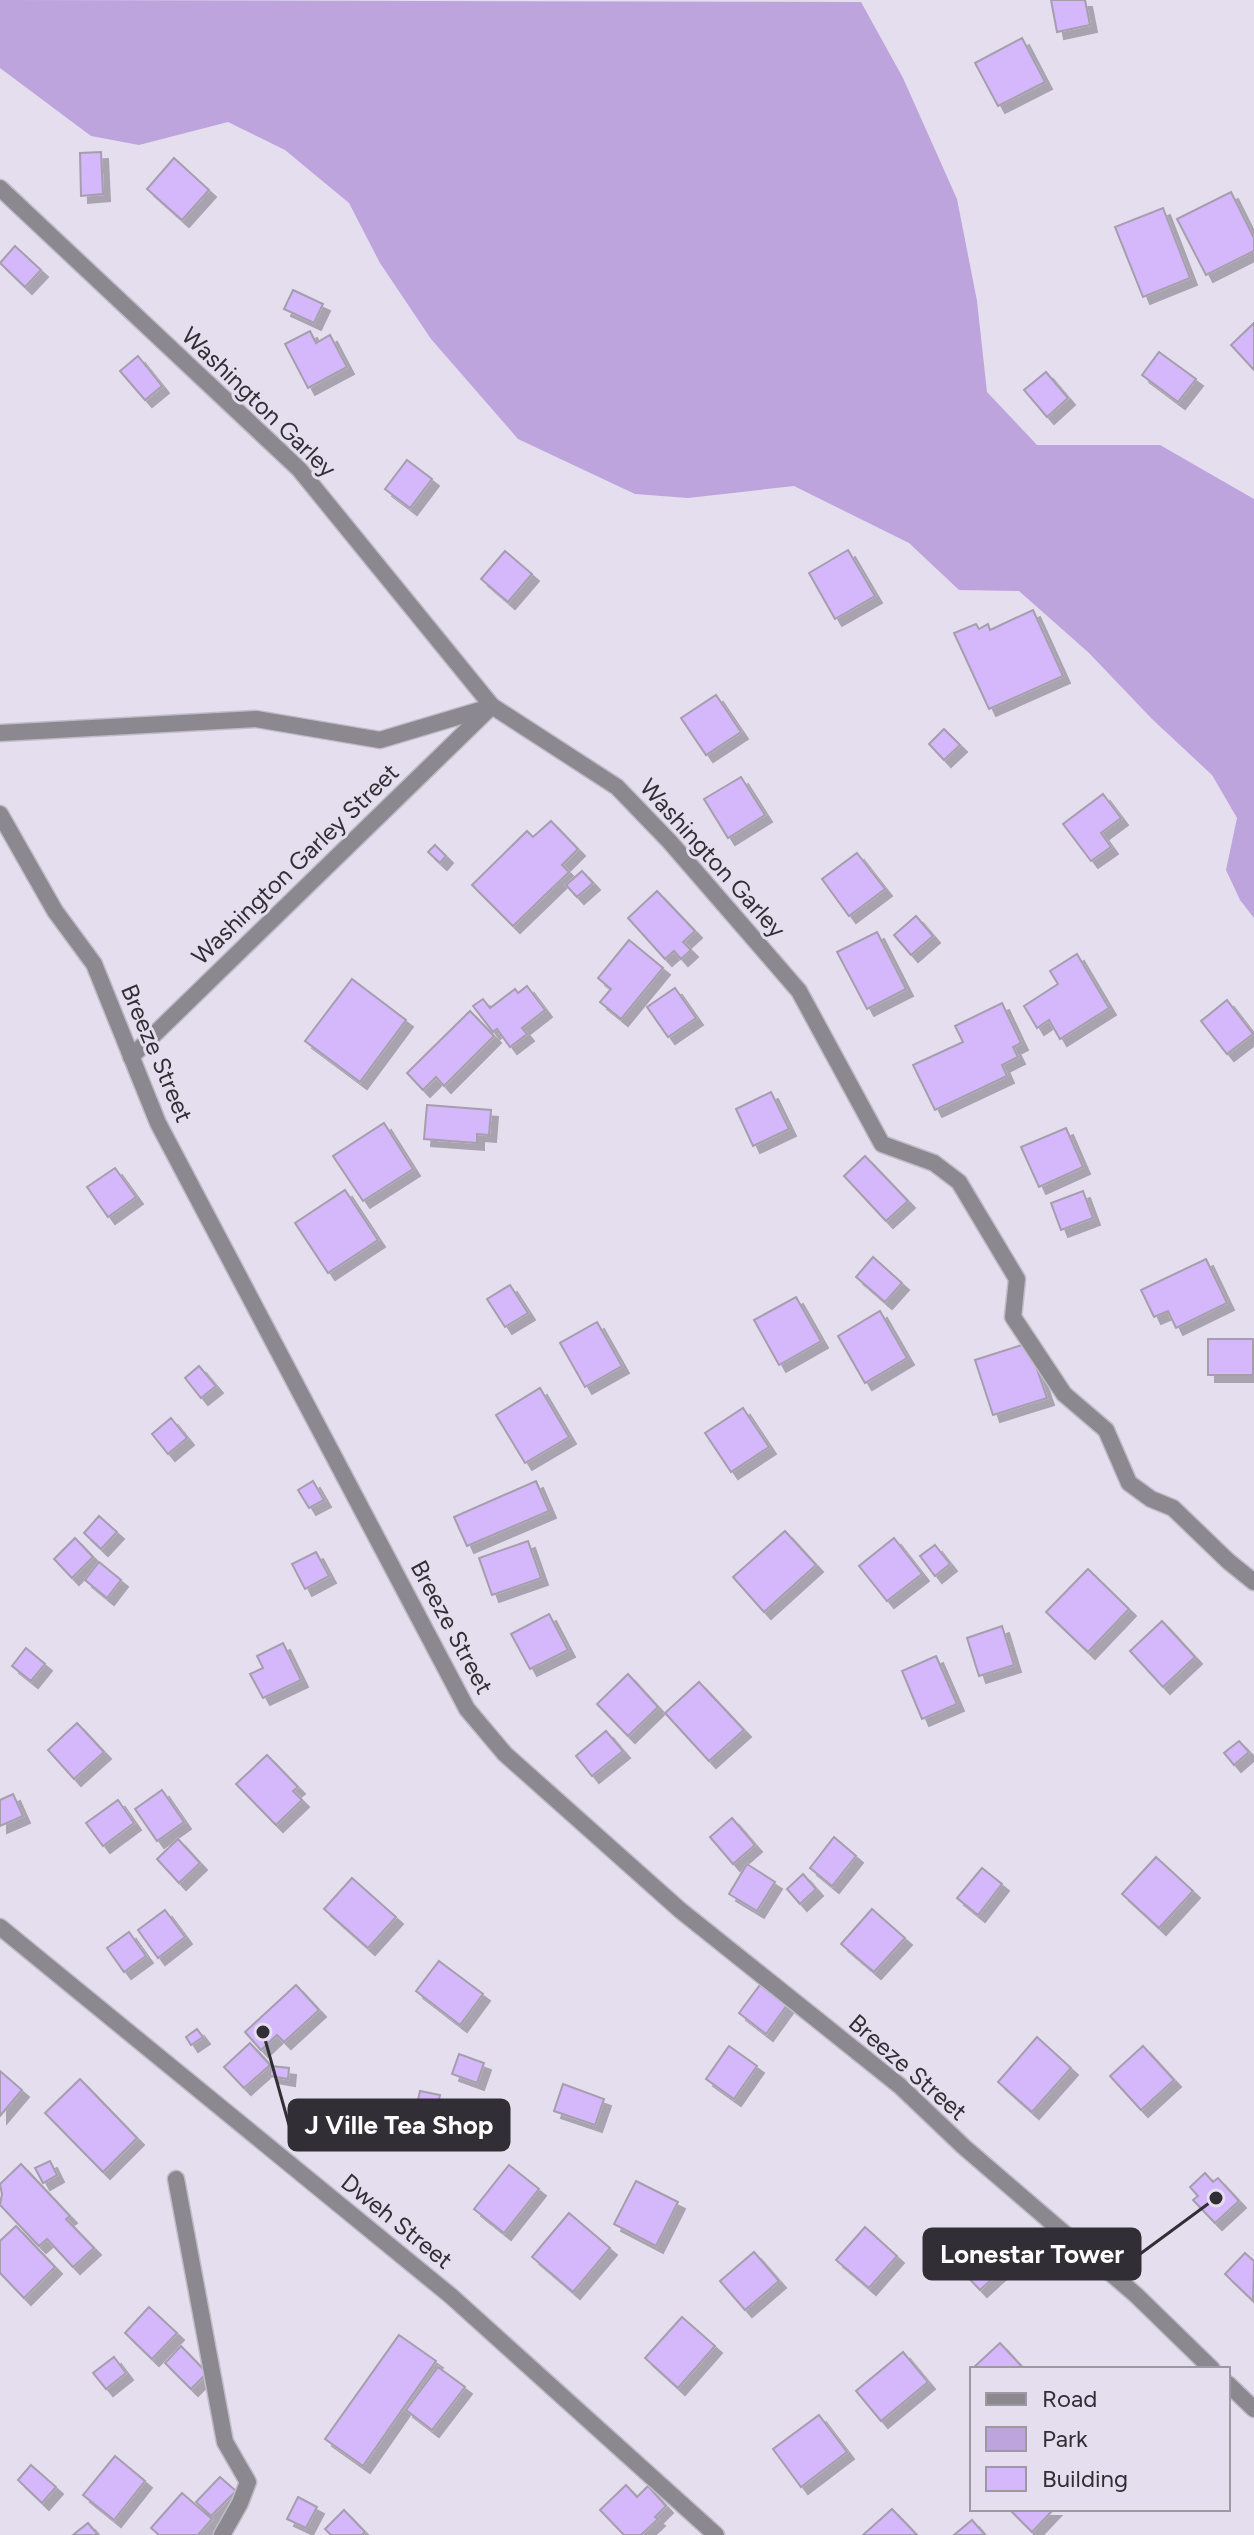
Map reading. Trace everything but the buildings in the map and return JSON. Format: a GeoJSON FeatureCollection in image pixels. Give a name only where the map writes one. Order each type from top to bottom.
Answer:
{"type":"FeatureCollection","features":[{"type":"Feature","properties":{"kind":"street","name":"Washington Garley"},"geometry":{"type":"LineString","coordinates":[[0,188],[299,469],[492,706],[617,787],[670,842],[799,991],[882,1144],[934,1163],[959,1182],[1017,1279],[1013,1317],[1064,1394],[1106,1430],[1129,1483],[1151,1499],[1173,1508],[1254,1582]]}},
{"type":"Feature","properties":{"kind":"street"},"geometry":{"type":"LineString","coordinates":[[0,733],[256,719],[380,740],[492,706]]}},
{"type":"Feature","properties":{"kind":"street","name":"Washington Garley Street"},"geometry":{"type":"LineString","coordinates":[[131,1057],[492,706]]}},
{"type":"Feature","properties":{"kind":"street","name":"Breeze Street"},"geometry":{"type":"LineString","coordinates":[[0,814],[55,911],[94,964],[158,1123],[467,1709],[505,1754],[668,1900],[900,2086],[964,2147],[1136,2295],[1210,2367]]}},
{"type":"Feature","properties":{"kind":"street","name":"Dweh Street"},"geometry":{"type":"LineString","coordinates":[[0,1927],[451,2296],[716,2535]]}},
{"type":"Feature","properties":{"kind":"street"},"geometry":{"type":"LineString","coordinates":[[176,2179],[225,2442],[248,2482],[222,2535]]}},
{"type":"Feature","properties":{"kind":"street"},"geometry":{"type":"LineString","coordinates":[[1230,2386],[1254,2409]]}},
{"type":"Feature","properties":{"kind":"green space"},"geometry":{"type":"Polygon","coordinates":[[[0,0],[861,2],[903,78],[957,199],[977,301],[987,392],[1037,445],[1160,445],[1254,499],[1254,918],[1240,900],[1226,870],[1237,818],[1212,775],[1152,719],[1089,653],[1019,591],[959,590],[909,543],[794,486],[688,498],[635,494],[518,439],[431,339],[380,263],[349,203],[285,150],[228,122],[139,145],[91,136],[0,68],[0,0]]]}},
{"type":"Feature","properties":{"kind":"place","name":"J Ville Tea Shop"},"geometry":{"type":"Point","coordinates":[263,2032]}},
{"type":"Feature","properties":{"kind":"place","name":"Lonestar Tower"},"geometry":{"type":"Point","coordinates":[1216,2198]}}]}
